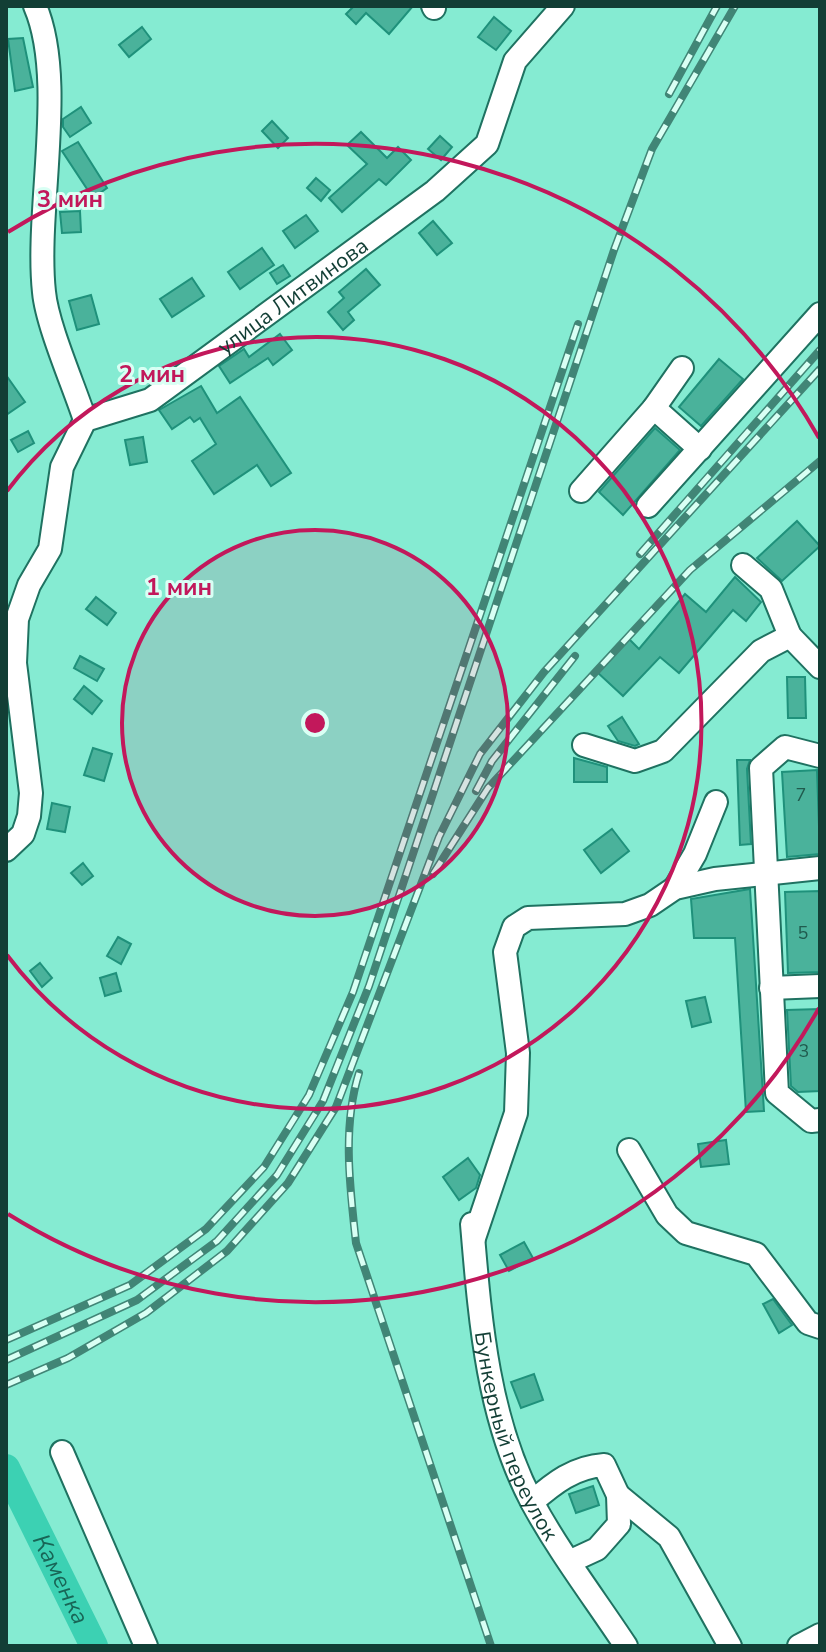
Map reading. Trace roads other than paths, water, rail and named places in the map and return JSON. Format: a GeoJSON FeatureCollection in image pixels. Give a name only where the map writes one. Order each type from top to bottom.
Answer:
{"type":"FeatureCollection","features":[{"type":"Feature","properties":{"kind":"street"},"geometry":{"type":"LineString","coordinates":[[6,850],[23,834],[29,816],[31,793],[15,663],[17,619],[29,585],[50,549],[62,467],[85,420],[44,294],[48,84],[46,43],[35,6]]}},
{"type":"Feature","properties":{"kind":"street","name":"улица Литвинова"},"geometry":{"type":"LineString","coordinates":[[85,420],[150,400],[435,191],[487,144],[515,61],[563,6]]}},
{"type":"Feature","properties":{"kind":"street"},"geometry":{"type":"LineString","coordinates":[[648,506],[820,314]]}},
{"type":"Feature","properties":{"kind":"street"},"geometry":{"type":"LineString","coordinates":[[581,491],[654,408],[682,368]]}},
{"type":"Feature","properties":{"kind":"street"},"geometry":{"type":"LineString","coordinates":[[654,408],[700,449]]}},
{"type":"Feature","properties":{"kind":"street"},"geometry":{"type":"LineString","coordinates":[[743,565],[771,589],[790,636],[820,667]]}},
{"type":"Feature","properties":{"kind":"street"},"geometry":{"type":"LineString","coordinates":[[584,745],[635,761],[663,751],[761,651],[790,636]]}},
{"type":"Feature","properties":{"kind":"street"},"geometry":{"type":"LineString","coordinates":[[820,756],[785,747],[761,768],[777,1093],[811,1121],[820,1120]]}},
{"type":"Feature","properties":{"kind":"street"},"geometry":{"type":"LineString","coordinates":[[675,888],[695,854],[716,802]]}},
{"type":"Feature","properties":{"kind":"street"},"geometry":{"type":"LineString","coordinates":[[474,1238],[516,1113],[518,1053],[505,952],[514,927],[528,918],[625,914],[650,905],[675,888],[765,871],[820,868]]}},
{"type":"Feature","properties":{"kind":"street"},"geometry":{"type":"LineString","coordinates":[[771,988],[820,986]]}},
{"type":"Feature","properties":{"kind":"street"},"geometry":{"type":"LineString","coordinates":[[629,1150],[667,1215],[686,1233],[756,1254],[808,1323],[820,1327]]}},
{"type":"Feature","properties":{"kind":"street","name":"Бункерный переулок"},"geometry":{"type":"LineString","coordinates":[[471,1204],[494,1401],[532,1502],[626,1646]]}},
{"type":"Feature","properties":{"kind":"street"},"geometry":{"type":"LineString","coordinates":[[62,1452],[146,1646]]}},
{"type":"Feature","properties":{"kind":"street"},"geometry":{"type":"LineString","coordinates":[[532,1502],[556,1480],[588,1466],[604,1465],[618,1495],[619,1524],[597,1549],[571,1561]]}},
{"type":"Feature","properties":{"kind":"street"},"geometry":{"type":"LineString","coordinates":[[618,1495],[669,1537],[730,1646]]}},
{"type":"Feature","properties":{"kind":"street"},"geometry":{"type":"LineString","coordinates":[[799,1646],[820,1635]]}},
{"type":"Feature","properties":{"kind":"waterway","name":"Каменка"},"geometry":{"type":"LineString","coordinates":[[6,1468],[94,1646]]}},
{"type":"Feature","properties":{"kind":"railway"},"geometry":{"type":"LineString","coordinates":[[669,94],[717,6]]}},
{"type":"Feature","properties":{"kind":"railway"},"geometry":{"type":"LineString","coordinates":[[6,1360],[137,1300],[217,1241],[277,1175],[323,1101],[369,986],[614,250],[652,149],[735,6]]}},
{"type":"Feature","properties":{"kind":"railway"},"geometry":{"type":"LineString","coordinates":[[6,1340],[130,1285],[206,1229],[264,1167],[309,1095],[353,992],[578,324]]}},
{"type":"Feature","properties":{"kind":"railway"},"geometry":{"type":"LineString","coordinates":[[640,554],[820,350]]}},
{"type":"Feature","properties":{"kind":"railway"},"geometry":{"type":"LineString","coordinates":[[6,1385],[68,1358],[146,1313],[227,1251],[288,1183],[336,1107],[439,837],[480,754],[544,672],[820,369]]}},
{"type":"Feature","properties":{"kind":"railway"},"geometry":{"type":"LineString","coordinates":[[433,874],[488,788],[690,570],[820,461]]}},
{"type":"Feature","properties":{"kind":"railway"},"geometry":{"type":"LineString","coordinates":[[476,791],[492,761],[575,656]]}},
{"type":"Feature","properties":{"kind":"railway"},"geometry":{"type":"LineString","coordinates":[[359,1073],[349,1136],[356,1243],[491,1646]]}}]}
